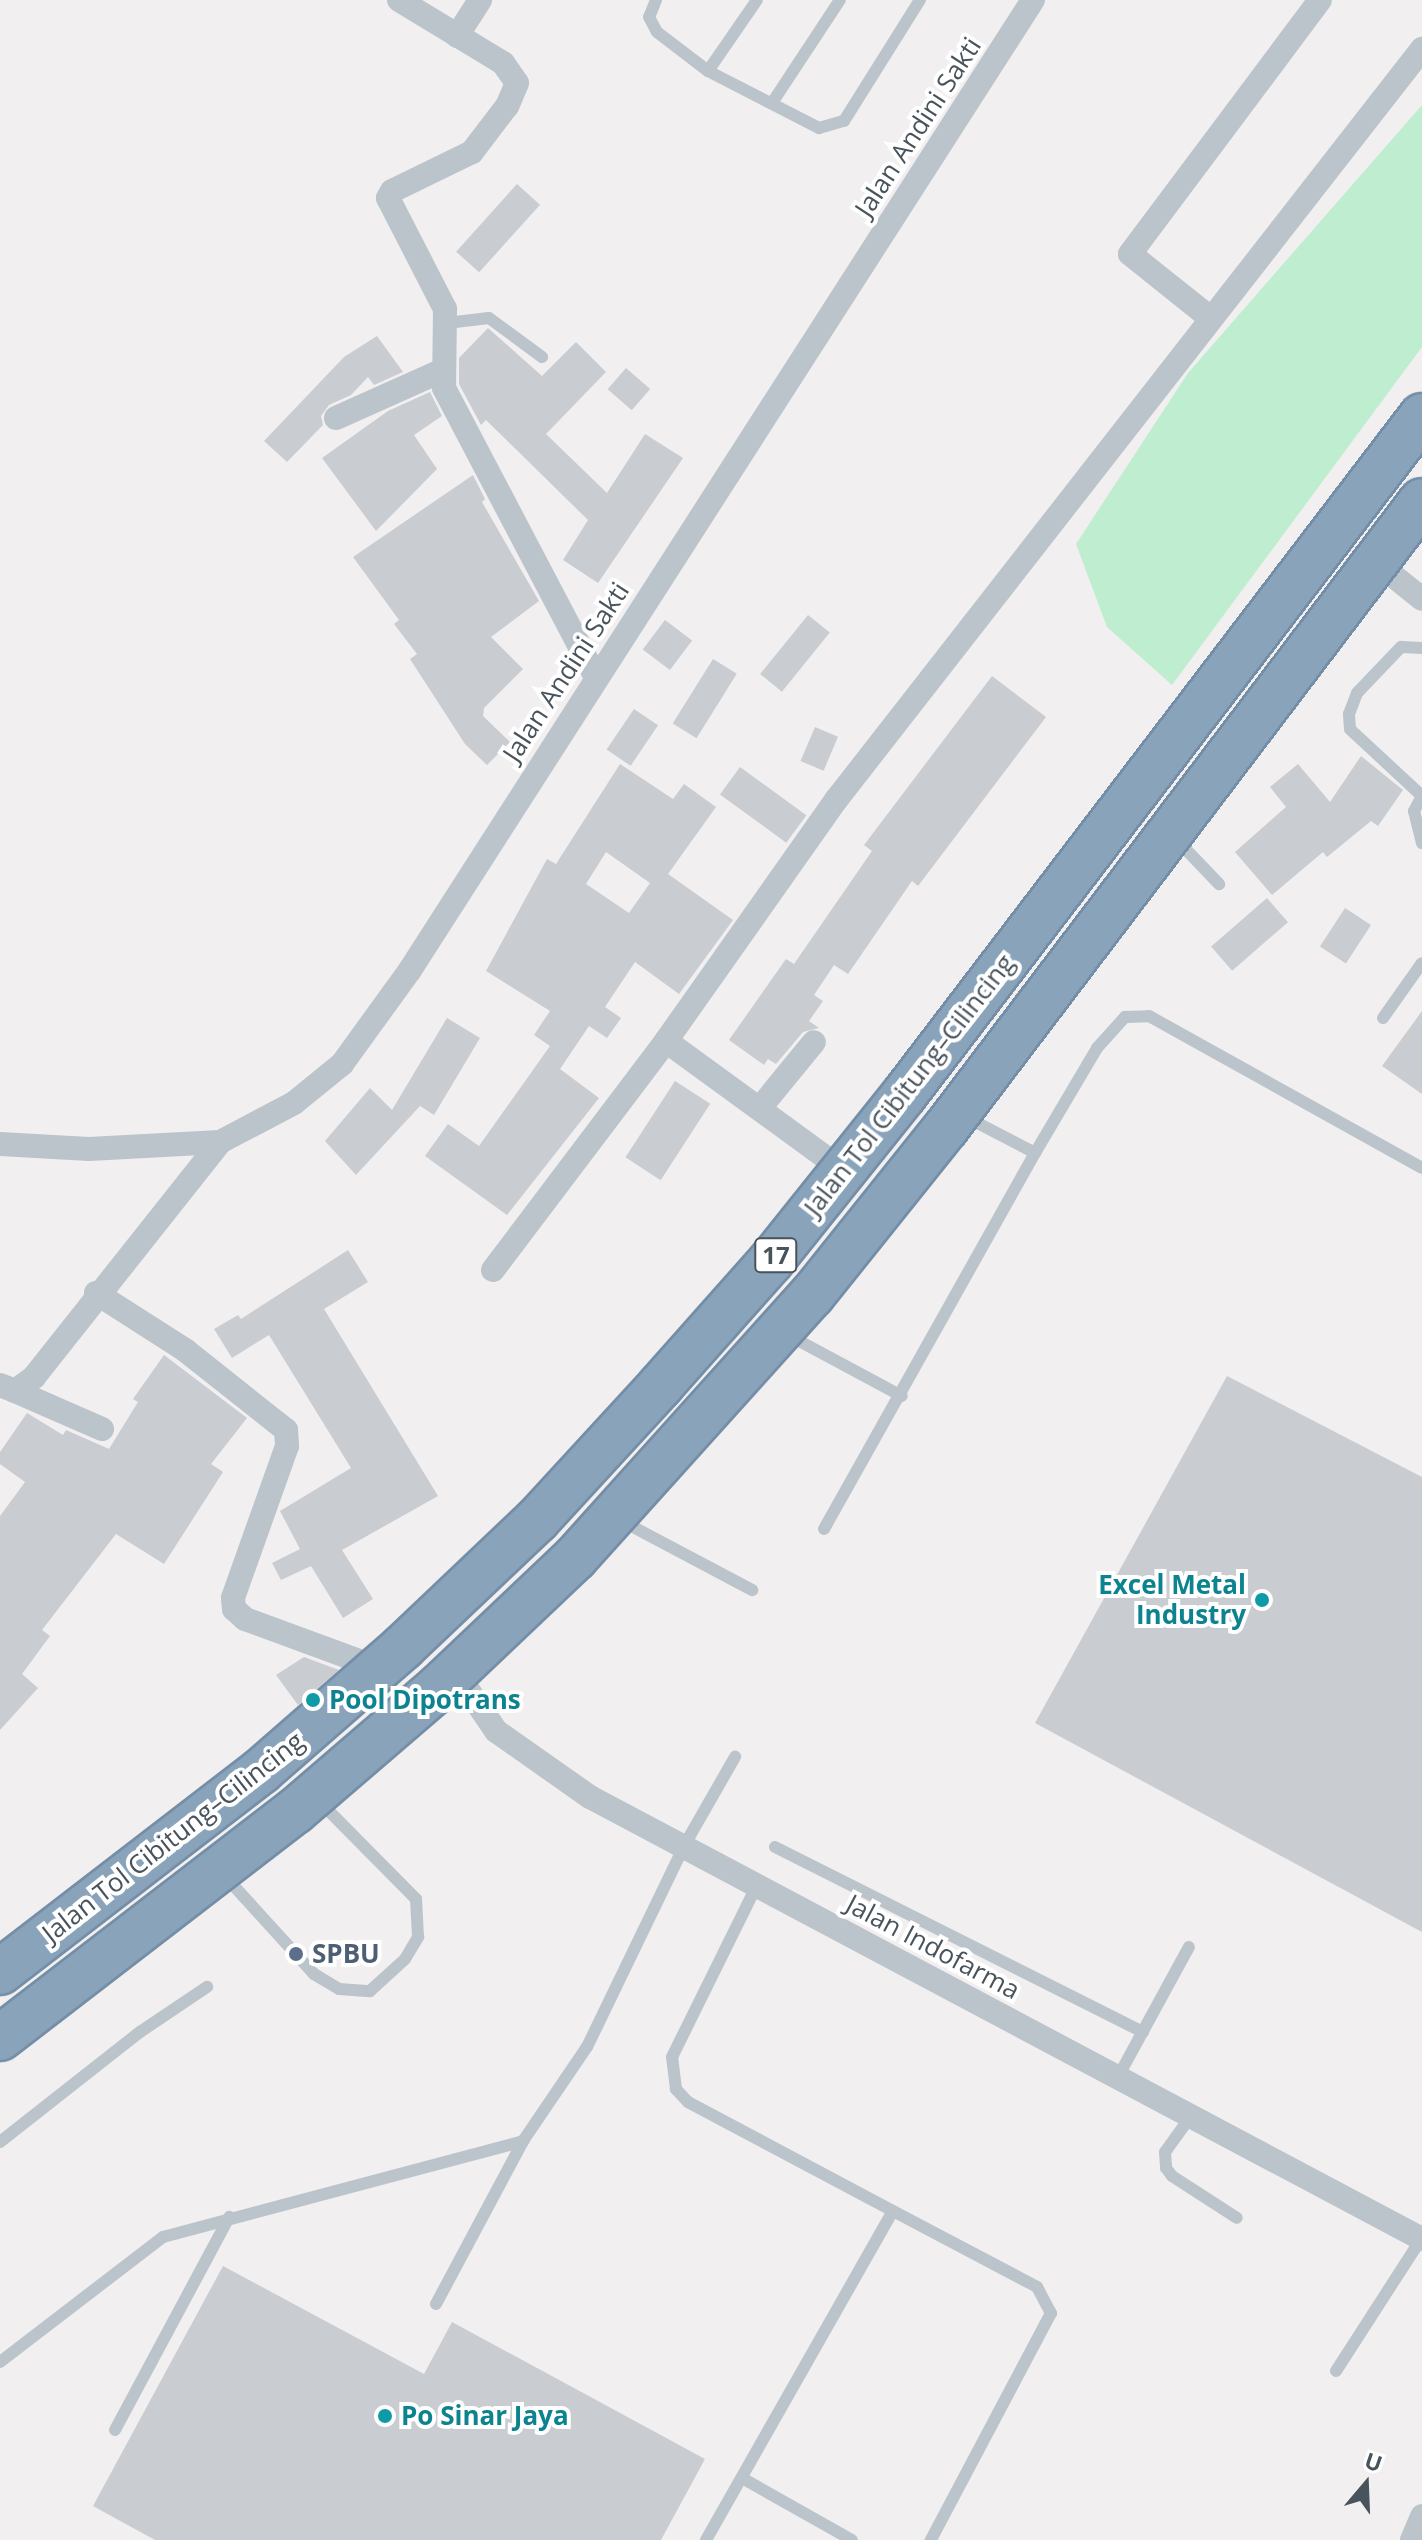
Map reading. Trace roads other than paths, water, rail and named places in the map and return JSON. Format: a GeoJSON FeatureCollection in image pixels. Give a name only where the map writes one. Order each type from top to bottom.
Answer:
{"type":"FeatureCollection","features":[{"type":"Feature","properties":{"kind":"highway","name":"Jalan Tol Cibitung–Cilincing"},"geometry":{"type":"LineString","coordinates":[[8,1973],[261,1771],[403,1647],[537,1520],[661,1385],[771,1261],[895,1107],[1422,416]]}},
{"type":"Feature","properties":{"kind":"highway","name":"Jalan Tol Cibitung–Cilincing"},"geometry":{"type":"LineString","coordinates":[[0,2038],[295,1811],[439,1687],[575,1558],[812,1295],[946,1128],[1422,501]]}},
{"type":"Feature","properties":{"kind":"street"},"geometry":{"type":"LineString","coordinates":[[399,0],[511,72],[515,92],[472,152],[392,191],[388,198],[445,309],[447,323],[441,371],[444,388],[500,504],[589,665]]}},
{"type":"Feature","properties":{"kind":"street"},"geometry":{"type":"LineString","coordinates":[[457,36],[480,0]]}},
{"type":"Feature","properties":{"kind":"street","name":"Jalan Andini Sakti"},"geometry":{"type":"LineString","coordinates":[[0,1144],[89,1149],[220,1142],[294,1103],[342,1064],[410,970],[589,665],[1033,0]]}},
{"type":"Feature","properties":{"kind":"street"},"geometry":{"type":"LineString","coordinates":[[1209,317],[1130,254],[1320,0]]}},
{"type":"Feature","properties":{"kind":"street"},"geometry":{"type":"LineString","coordinates":[[493,1270],[666,1041],[836,800],[1209,317],[1422,49]]}},
{"type":"Feature","properties":{"kind":"street"},"geometry":{"type":"LineString","coordinates":[[336,418],[441,371]]}},
{"type":"Feature","properties":{"kind":"street"},"geometry":{"type":"LineString","coordinates":[[1371,558],[1422,599]]}},
{"type":"Feature","properties":{"kind":"street"},"geometry":{"type":"LineString","coordinates":[[666,1041],[850,1175]]}},
{"type":"Feature","properties":{"kind":"street"},"geometry":{"type":"LineString","coordinates":[[760,1108],[814,1042]]}},
{"type":"Feature","properties":{"kind":"street"},"geometry":{"type":"LineString","coordinates":[[8,1388],[34,1377],[96,1293],[220,1142]]}},
{"type":"Feature","properties":{"kind":"street"},"geometry":{"type":"LineString","coordinates":[[96,1293],[185,1350],[286,1430],[287,1446],[233,1598],[234,1609],[245,1619],[392,1673]]}},
{"type":"Feature","properties":{"kind":"street"},"geometry":{"type":"LineString","coordinates":[[8,1388],[102,1429]]}},
{"type":"Feature","properties":{"kind":"street","name":"Jalan Indofarma"},"geometry":{"type":"LineString","coordinates":[[451,1665],[496,1731],[516,1749],[590,1797],[1421,2239]]}},
{"type":"Feature","properties":{"kind":"street"},"geometry":{"type":"LineString","coordinates":[[1412,2540],[1422,2516]]}},
{"type":"Feature","properties":{"kind":"lane"},"geometry":{"type":"LineString","coordinates":[[656,0],[651,24],[708,71],[819,128],[844,121],[920,0]]}},
{"type":"Feature","properties":{"kind":"lane"},"geometry":{"type":"LineString","coordinates":[[708,71],[757,0]]}},
{"type":"Feature","properties":{"kind":"lane"},"geometry":{"type":"LineString","coordinates":[[772,103],[840,0]]}},
{"type":"Feature","properties":{"kind":"lane"},"geometry":{"type":"LineString","coordinates":[[447,323],[489,318],[542,357]]}},
{"type":"Feature","properties":{"kind":"lane"},"geometry":{"type":"LineString","coordinates":[[1422,648],[1401,647],[1357,693],[1349,714],[1350,729],[1422,796],[1414,811],[1422,843]]}},
{"type":"Feature","properties":{"kind":"lane"},"geometry":{"type":"LineString","coordinates":[[1164,827],[1219,884]]}},
{"type":"Feature","properties":{"kind":"lane"},"geometry":{"type":"LineString","coordinates":[[1383,1018],[1422,963]]}},
{"type":"Feature","properties":{"kind":"lane"},"geometry":{"type":"LineString","coordinates":[[824,1529],[902,1396],[1035,1153],[1114,1025],[1136,1015],[1149,1016],[1422,1168]]}},
{"type":"Feature","properties":{"kind":"lane"},"geometry":{"type":"LineString","coordinates":[[947,1107],[1035,1153]]}},
{"type":"Feature","properties":{"kind":"lane"},"geometry":{"type":"LineString","coordinates":[[770,1326],[902,1396]]}},
{"type":"Feature","properties":{"kind":"lane"},"geometry":{"type":"LineString","coordinates":[[605,1512],[752,1590]]}},
{"type":"Feature","properties":{"kind":"lane"},"geometry":{"type":"LineString","coordinates":[[436,2304],[523,2141],[587,2047],[684,1846],[735,1757]]}},
{"type":"Feature","properties":{"kind":"lane"},"geometry":{"type":"LineString","coordinates":[[210,1860],[314,1974],[339,1989],[370,1991],[405,1959],[418,1937],[416,1899],[306,1788]]}},
{"type":"Feature","properties":{"kind":"lane"},"geometry":{"type":"LineString","coordinates":[[775,1847],[1143,2032]]}},
{"type":"Feature","properties":{"kind":"lane"},"geometry":{"type":"LineString","coordinates":[[757,1885],[672,2057],[676,2089],[688,2102],[1037,2287],[1051,2313],[931,2540]]}},
{"type":"Feature","properties":{"kind":"lane"},"geometry":{"type":"LineString","coordinates":[[1118,2077],[1189,1947]]}},
{"type":"Feature","properties":{"kind":"lane"},"geometry":{"type":"LineString","coordinates":[[0,1955],[8,1973]]}},
{"type":"Feature","properties":{"kind":"lane"},"geometry":{"type":"LineString","coordinates":[[0,2142],[140,2032],[207,1987]]}},
{"type":"Feature","properties":{"kind":"lane"},"geometry":{"type":"LineString","coordinates":[[1191,2116],[1165,2152],[1166,2168],[1172,2176],[1237,2218]]}},
{"type":"Feature","properties":{"kind":"lane"},"geometry":{"type":"LineString","coordinates":[[0,2362],[163,2237],[523,2141]]}},
{"type":"Feature","properties":{"kind":"lane"},"geometry":{"type":"LineString","coordinates":[[706,2540],[893,2211]]}},
{"type":"Feature","properties":{"kind":"lane"},"geometry":{"type":"LineString","coordinates":[[115,2430],[229,2217]]}},
{"type":"Feature","properties":{"kind":"lane"},"geometry":{"type":"LineString","coordinates":[[1336,2371],[1421,2239]]}},
{"type":"Feature","properties":{"kind":"lane"},"geometry":{"type":"LineString","coordinates":[[742,2478],[852,2540]]}},
{"type":"Feature","properties":{"kind":"place","name":"Excel Metal Industry"},"geometry":{"type":"Point","coordinates":[1262,1600]}},
{"type":"Feature","properties":{"kind":"place","name":"Pool Dipotrans"},"geometry":{"type":"Point","coordinates":[313,1700]}},
{"type":"Feature","properties":{"kind":"place","name":"SPBU"},"geometry":{"type":"Point","coordinates":[296,1954]}},
{"type":"Feature","properties":{"kind":"place","name":"Po Sinar Jaya"},"geometry":{"type":"Point","coordinates":[385,2416]}}]}
